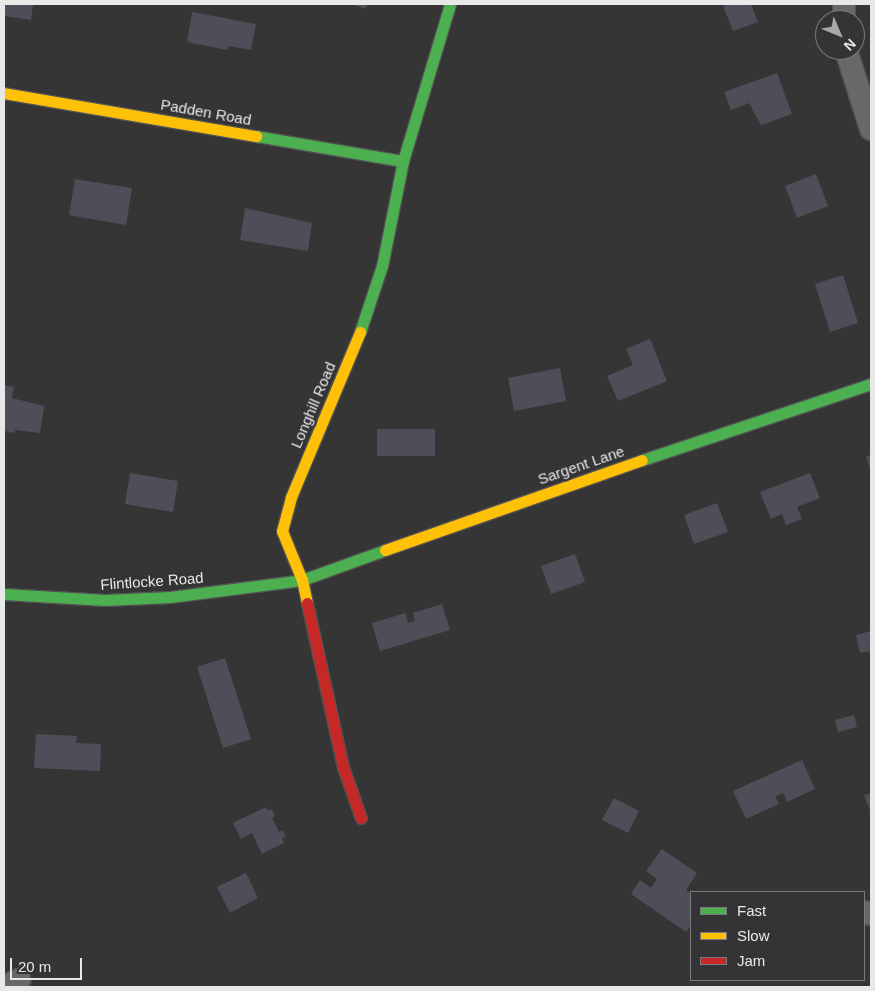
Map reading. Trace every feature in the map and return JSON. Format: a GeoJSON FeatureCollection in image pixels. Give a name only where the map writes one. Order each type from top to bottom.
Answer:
{"type":"FeatureCollection","features":[{"type":"Feature","properties":{"kind":"street","name":"Longhill Road"},"geometry":{"type":"LineString","coordinates":[[361,818],[343,767],[302,580],[282,530],[290,497],[364,322],[382,266],[403,161],[450,4]]}},
{"type":"Feature","properties":{"kind":"street"},"geometry":{"type":"LineString","coordinates":[[849,60],[871,129]]}},
{"type":"Feature","properties":{"kind":"street","name":"Padden Road"},"geometry":{"type":"LineString","coordinates":[[4,93],[403,161]]}},
{"type":"Feature","properties":{"kind":"street","name":"Sargent Lane"},"geometry":{"type":"LineString","coordinates":[[302,580],[543,493],[871,384]]}},
{"type":"Feature","properties":{"kind":"street","name":"Flintlocke Road"},"geometry":{"type":"LineString","coordinates":[[4,594],[105,600],[170,597],[302,580]]}},
{"type":"Feature","properties":{"kind":"building"},"geometry":{"type":"Polygon","coordinates":[[[4,4],[33,4],[31,20],[4,16],[4,4]]]}},
{"type":"Feature","properties":{"kind":"building"},"geometry":{"type":"Polygon","coordinates":[[[351,4],[367,4],[366,9],[351,4]]]}},
{"type":"Feature","properties":{"kind":"building"},"geometry":{"type":"Polygon","coordinates":[[[751,4],[758,22],[733,31],[723,6],[751,4]]]}},
{"type":"Feature","properties":{"kind":"building"},"geometry":{"type":"Polygon","coordinates":[[[192,12],[256,24],[251,50],[228,46],[227,50],[187,42],[192,12]]]}},
{"type":"Feature","properties":{"kind":"building"},"geometry":{"type":"Polygon","coordinates":[[[777,73],[792,114],[761,125],[749,103],[731,110],[724,92],[777,73]]]}},
{"type":"Feature","properties":{"kind":"building"},"geometry":{"type":"Polygon","coordinates":[[[816,174],[828,206],[797,218],[785,186],[816,174]]]}},
{"type":"Feature","properties":{"kind":"building"},"geometry":{"type":"Polygon","coordinates":[[[75,179],[132,188],[126,225],[69,215],[75,179]]]}},
{"type":"Feature","properties":{"kind":"building"},"geometry":{"type":"Polygon","coordinates":[[[245,208],[312,223],[308,251],[240,240],[245,208]]]}},
{"type":"Feature","properties":{"kind":"building"},"geometry":{"type":"Polygon","coordinates":[[[843,275],[858,323],[830,332],[815,284],[843,275]]]}},
{"type":"Feature","properties":{"kind":"building"},"geometry":{"type":"Polygon","coordinates":[[[650,339],[667,381],[618,401],[607,376],[633,365],[626,349],[650,339]]]}},
{"type":"Feature","properties":{"kind":"building"},"geometry":{"type":"Polygon","coordinates":[[[560,368],[566,401],[514,411],[508,378],[560,368]]]}},
{"type":"Feature","properties":{"kind":"building"},"geometry":{"type":"Polygon","coordinates":[[[4,385],[14,387],[12,398],[44,406],[40,433],[15,430],[15,433],[4,431],[4,385]]]}},
{"type":"Feature","properties":{"kind":"building"},"geometry":{"type":"Polygon","coordinates":[[[377,429],[435,429],[435,456],[377,456],[377,429]]]}},
{"type":"Feature","properties":{"kind":"building"},"geometry":{"type":"Polygon","coordinates":[[[871,455],[871,471],[866,457],[871,455]]]}},
{"type":"Feature","properties":{"kind":"building"},"geometry":{"type":"Polygon","coordinates":[[[130,473],[178,481],[173,512],[125,504],[130,473]]]}},
{"type":"Feature","properties":{"kind":"building"},"geometry":{"type":"Polygon","coordinates":[[[810,473],[820,498],[797,507],[802,519],[786,525],[782,514],[771,519],[760,492],[810,473]]]}},
{"type":"Feature","properties":{"kind":"building"},"geometry":{"type":"Polygon","coordinates":[[[717,503],[728,532],[694,544],[684,515],[717,503]]]}},
{"type":"Feature","properties":{"kind":"building"},"geometry":{"type":"Polygon","coordinates":[[[575,554],[585,582],[551,594],[541,566],[575,554]]]}},
{"type":"Feature","properties":{"kind":"building"},"geometry":{"type":"Polygon","coordinates":[[[442,604],[450,630],[380,651],[372,623],[406,613],[408,623],[415,621],[413,613],[442,604]]]}},
{"type":"Feature","properties":{"kind":"building"},"geometry":{"type":"Polygon","coordinates":[[[871,631],[871,651],[860,653],[856,635],[871,631]]]}},
{"type":"Feature","properties":{"kind":"building"},"geometry":{"type":"Polygon","coordinates":[[[225,658],[251,739],[223,748],[197,667],[225,658]]]}},
{"type":"Feature","properties":{"kind":"building"},"geometry":{"type":"Polygon","coordinates":[[[854,715],[857,727],[838,732],[835,720],[854,715]]]}},
{"type":"Feature","properties":{"kind":"building"},"geometry":{"type":"Polygon","coordinates":[[[36,734],[77,736],[76,743],[101,744],[100,771],[34,768],[36,734]]]}},
{"type":"Feature","properties":{"kind":"building"},"geometry":{"type":"Polygon","coordinates":[[[802,760],[815,789],[787,802],[783,793],[775,796],[779,804],[746,819],[733,791],[802,760]]]}},
{"type":"Feature","properties":{"kind":"building"},"geometry":{"type":"Polygon","coordinates":[[[871,793],[871,813],[864,795],[871,793]]]}},
{"type":"Feature","properties":{"kind":"building"},"geometry":{"type":"Polygon","coordinates":[[[614,798],[639,811],[628,833],[602,820],[614,798]]]}},
{"type":"Feature","properties":{"kind":"building"},"geometry":{"type":"Polygon","coordinates":[[[266,807],[268,811],[272,809],[275,816],[272,818],[279,832],[283,830],[286,837],[282,838],[284,843],[262,854],[252,833],[241,839],[233,823],[266,807]]]}},
{"type":"Feature","properties":{"kind":"building"},"geometry":{"type":"Polygon","coordinates":[[[662,849],[697,873],[686,890],[690,893],[690,926],[686,932],[631,894],[640,880],[651,888],[657,879],[646,871],[662,849]]]}},
{"type":"Feature","properties":{"kind":"building"},"geometry":{"type":"Polygon","coordinates":[[[246,873],[258,898],[230,913],[217,887],[246,873]]]}},
{"type":"Feature","properties":{"kind":"traffic: fast"},"geometry":{"type":"LineString","coordinates":[[360,332],[382,266],[403,161],[450,4]]}},
{"type":"Feature","properties":{"kind":"traffic: fast"},"geometry":{"type":"LineString","coordinates":[[256,136],[403,161]]}},
{"type":"Feature","properties":{"kind":"traffic: fast"},"geometry":{"type":"LineString","coordinates":[[642,460],[871,384]]}},
{"type":"Feature","properties":{"kind":"traffic: fast"},"geometry":{"type":"LineString","coordinates":[[4,594],[105,600],[170,597],[302,580],[385,550]]}},
{"type":"Feature","properties":{"kind":"traffic: slow"},"geometry":{"type":"LineString","coordinates":[[4,93],[256,136]]}},
{"type":"Feature","properties":{"kind":"traffic: slow"},"geometry":{"type":"LineString","coordinates":[[307,603],[302,580],[282,531],[291,497],[360,332]]}},
{"type":"Feature","properties":{"kind":"traffic: slow"},"geometry":{"type":"LineString","coordinates":[[385,550],[642,460]]}},
{"type":"Feature","properties":{"kind":"traffic: jam"},"geometry":{"type":"LineString","coordinates":[[307,603],[343,767],[361,818]]}}]}
